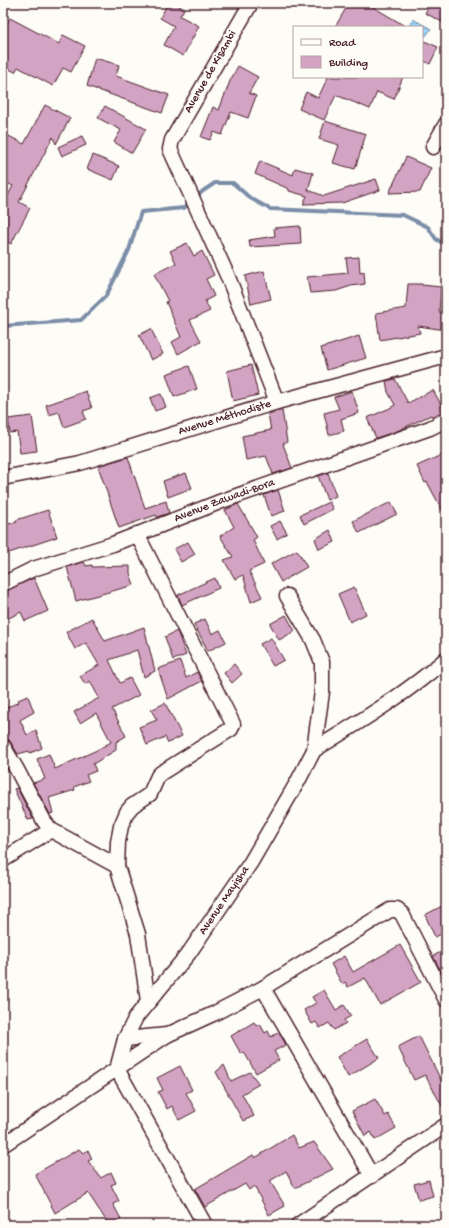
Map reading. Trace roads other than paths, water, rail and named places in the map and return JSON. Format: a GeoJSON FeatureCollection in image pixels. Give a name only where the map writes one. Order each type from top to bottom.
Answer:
{"type":"FeatureCollection","features":[{"type":"Feature","properties":{"kind":"street","name":"Avenue de Kisambi"},"geometry":{"type":"LineString","coordinates":[[251,3],[172,140],[170,149],[228,277],[277,402]]}},
{"type":"Feature","properties":{"kind":"street"},"geometry":{"type":"LineString","coordinates":[[433,147],[446,124]]}},
{"type":"Feature","properties":{"kind":"street","name":"Avenue Méthodiste"},"geometry":{"type":"LineString","coordinates":[[3,478],[80,463],[277,402],[446,356]]}},
{"type":"Feature","properties":{"kind":"street","name":"Avenue Zawadi-Bora"},"geometry":{"type":"LineString","coordinates":[[3,584],[33,569],[113,544],[222,501],[430,428],[446,420]]}},
{"type":"Feature","properties":{"kind":"street"},"geometry":{"type":"LineString","coordinates":[[137,534],[233,724],[231,729],[166,769],[158,776],[150,794],[132,806],[127,812],[119,835],[117,866],[138,934],[148,1001]]}},
{"type":"Feature","properties":{"kind":"street","name":"Avenue Mayisha"},"geometry":{"type":"LineString","coordinates":[[117,1069],[126,1039],[136,1017],[189,953],[251,862],[298,781],[314,750],[322,692],[322,662],[313,640],[287,596]]}},
{"type":"Feature","properties":{"kind":"street"},"geometry":{"type":"LineString","coordinates":[[314,750],[366,718],[431,672],[446,659]]}},
{"type":"Feature","properties":{"kind":"street"},"geometry":{"type":"LineString","coordinates":[[3,746],[44,821],[51,830],[117,866]]}},
{"type":"Feature","properties":{"kind":"street"},"geometry":{"type":"LineString","coordinates":[[3,860],[51,830]]}},
{"type":"Feature","properties":{"kind":"street"},"geometry":{"type":"LineString","coordinates":[[3,1145],[167,1035],[213,1014],[263,988],[390,910],[397,910],[402,914],[446,1000]]}},
{"type":"Feature","properties":{"kind":"street"},"geometry":{"type":"LineString","coordinates":[[263,988],[372,1176]]}},
{"type":"Feature","properties":{"kind":"street"},"geometry":{"type":"LineString","coordinates":[[126,1039],[167,1035]]}},
{"type":"Feature","properties":{"kind":"street"},"geometry":{"type":"LineString","coordinates":[[117,1069],[205,1225]]}},
{"type":"Feature","properties":{"kind":"street"},"geometry":{"type":"LineString","coordinates":[[298,1225],[446,1125]]}},
{"type":"Feature","properties":{"kind":"water"},"geometry":{"type":"Polygon","coordinates":[[[413,19],[431,29],[426,36],[423,34],[423,26],[409,26],[413,19]]]}},
{"type":"Feature","properties":{"kind":"waterway"},"geometry":{"type":"LineString","coordinates":[[3,326],[81,320],[106,296],[129,250],[141,212],[184,208],[203,191],[215,183],[233,183],[250,198],[270,209],[403,215],[428,227],[436,239],[446,245]]}}]}
